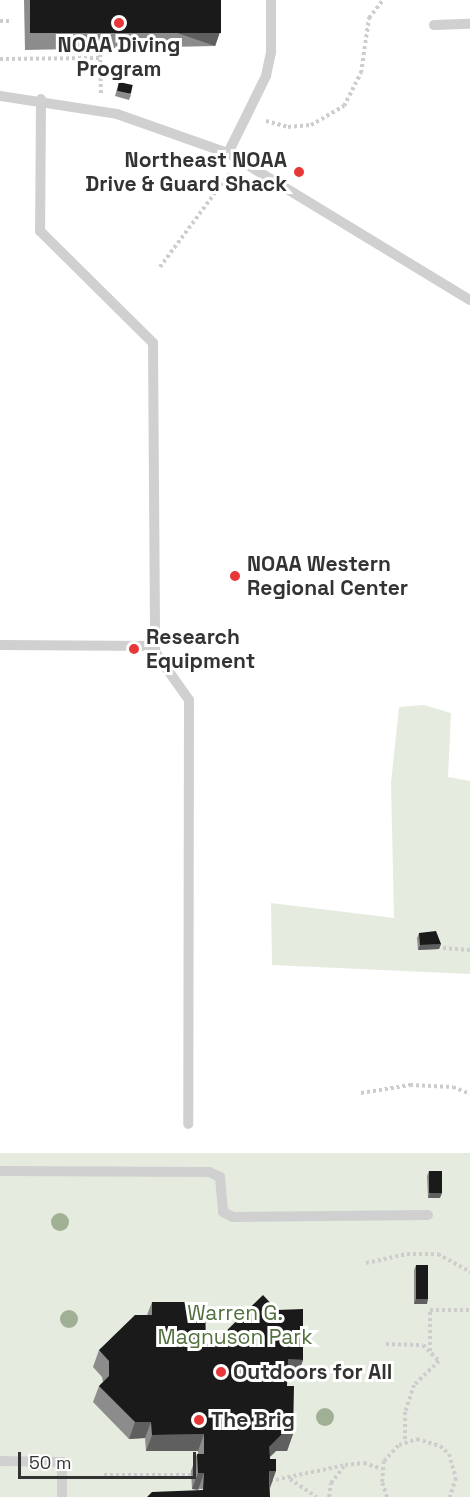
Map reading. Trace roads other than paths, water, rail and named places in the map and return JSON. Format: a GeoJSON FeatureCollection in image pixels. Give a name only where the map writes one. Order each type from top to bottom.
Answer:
{"type":"FeatureCollection","features":[{"type":"Feature","properties":{"kind":"lane"},"geometry":{"type":"LineString","coordinates":[[228,153],[266,76],[271,52],[271,0]]}},
{"type":"Feature","properties":{"kind":"lane"},"geometry":{"type":"LineString","coordinates":[[434,25],[470,24]]}},
{"type":"Feature","properties":{"kind":"lane"},"geometry":{"type":"LineString","coordinates":[[0,96],[41,99],[146,122],[228,153],[470,300]]}},
{"type":"Feature","properties":{"kind":"lane"},"geometry":{"type":"LineString","coordinates":[[41,99],[40,231],[153,343],[155,652],[189,700],[188,1124]]}},
{"type":"Feature","properties":{"kind":"lane"},"geometry":{"type":"LineString","coordinates":[[0,645],[155,646]]}},
{"type":"Feature","properties":{"kind":"lane"},"geometry":{"type":"LineString","coordinates":[[0,1171],[209,1172],[220,1177],[223,1212],[233,1217],[428,1215]]}},
{"type":"Feature","properties":{"kind":"lane"},"geometry":{"type":"LineString","coordinates":[[0,1461],[62,1462],[62,1497]]}},
{"type":"Feature","properties":{"kind":"place","name":"NOAA Diving Program"},"geometry":{"type":"Point","coordinates":[119,23]}},
{"type":"Feature","properties":{"kind":"place","name":"Northeast NOAA Drive & Guard Shack"},"geometry":{"type":"Point","coordinates":[299,172]}},
{"type":"Feature","properties":{"kind":"place","name":"NOAA Western Regional Center"},"geometry":{"type":"Point","coordinates":[235,576]}},
{"type":"Feature","properties":{"kind":"place","name":"Research Equipment"},"geometry":{"type":"Point","coordinates":[134,649]}},
{"type":"Feature","properties":{"kind":"place","name":"Outdoors for All"},"geometry":{"type":"Point","coordinates":[221,1372]}},
{"type":"Feature","properties":{"kind":"place","name":"The Brig"},"geometry":{"type":"Point","coordinates":[199,1420]}},
{"type":"Feature","properties":{"kind":"park label","name":"Warren G. Magnuson Park"},"geometry":{"type":"Point","coordinates":[235,1325]}}]}
